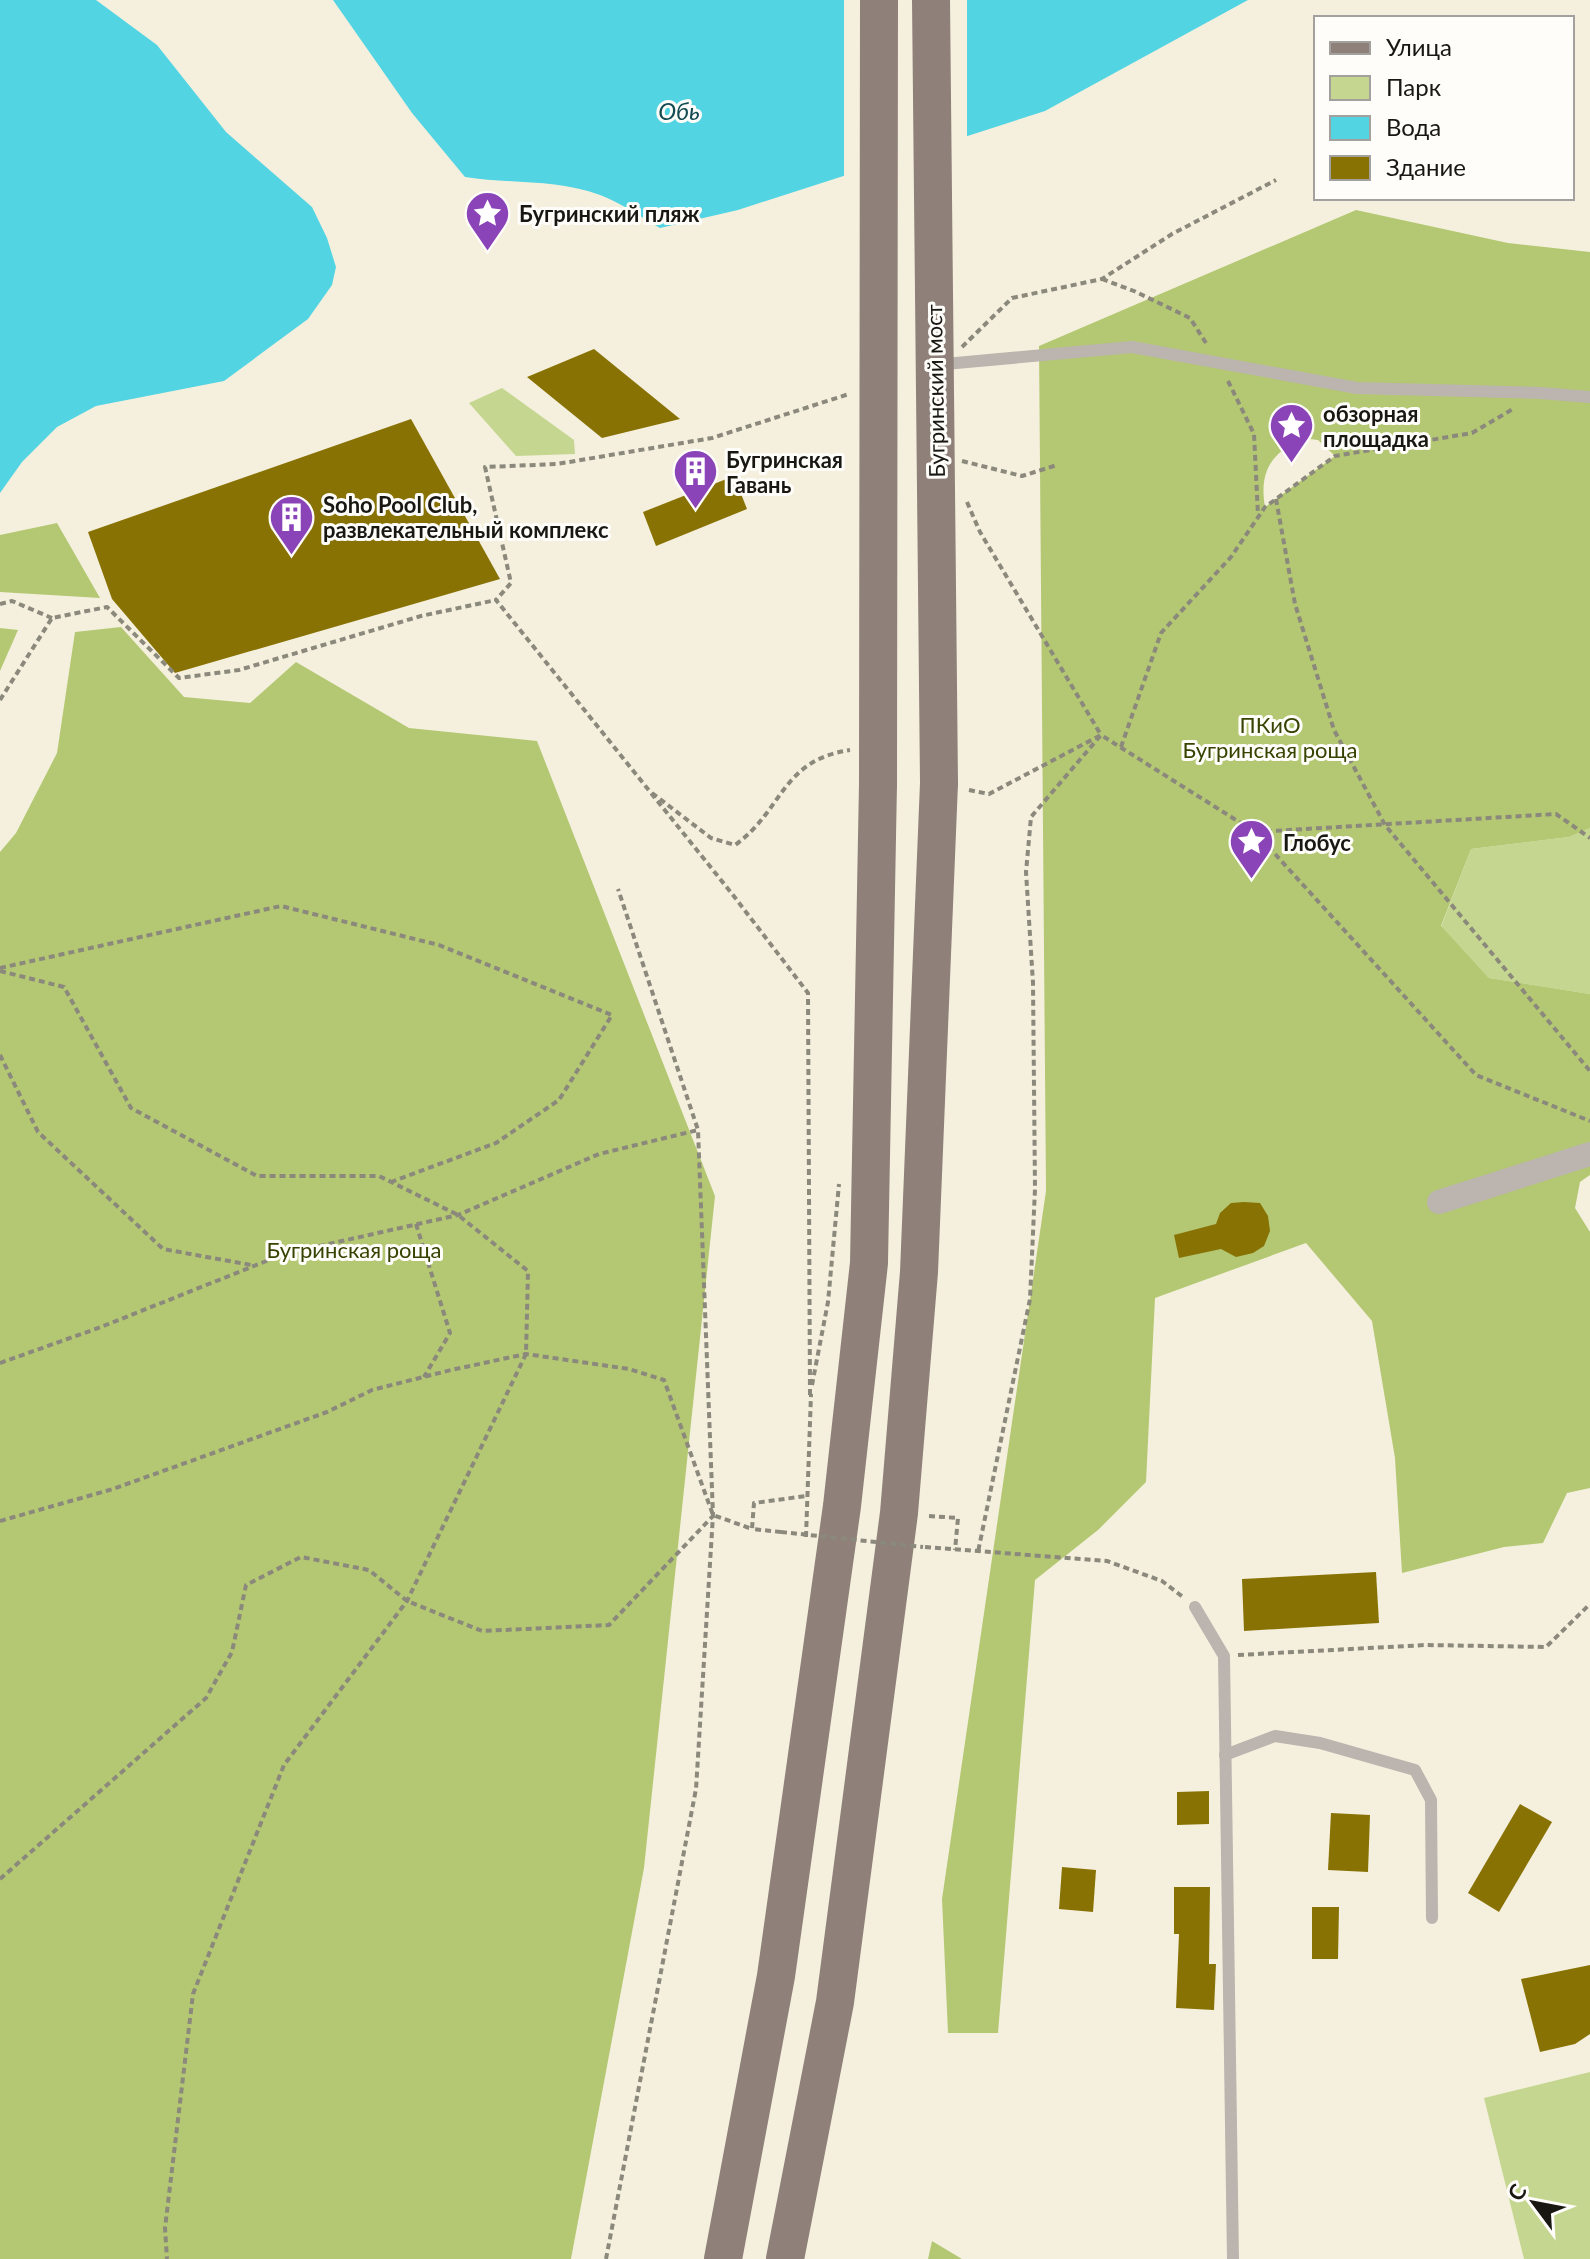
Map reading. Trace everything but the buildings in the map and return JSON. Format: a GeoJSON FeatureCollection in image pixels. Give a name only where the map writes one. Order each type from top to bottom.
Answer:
{"type":"FeatureCollection","features":[{"type":"Feature","properties":{"kind":"main road"},"geometry":{"type":"LineString","coordinates":[[723,2259],[776,1976],[842,1506],[869,1263],[878,784],[879,0]]}},
{"type":"Feature","properties":{"kind":"main road","name":"Бугринский мост"},"geometry":{"type":"LineString","coordinates":[[785,2259],[835,2002],[899,1513],[919,1272],[939,783],[931,0]]}},
{"type":"Feature","properties":{"kind":"street"},"geometry":{"type":"LineString","coordinates":[[1439,1202],[1590,1154]]}},
{"type":"Feature","properties":{"kind":"lane"},"geometry":{"type":"LineString","coordinates":[[945,364],[1132,347],[1357,388],[1590,397]]}},
{"type":"Feature","properties":{"kind":"lane"},"geometry":{"type":"LineString","coordinates":[[1195,1607],[1224,1656],[1233,2259]]}},
{"type":"Feature","properties":{"kind":"lane"},"geometry":{"type":"LineString","coordinates":[[1225,1755],[1275,1736],[1320,1743],[1415,1770],[1431,1800],[1432,1918]]}},
{"type":"Feature","properties":{"kind":"path"},"geometry":{"type":"LineString","coordinates":[[945,364],[1012,298],[1102,279],[1172,234],[1276,180]]}},
{"type":"Feature","properties":{"kind":"path"},"geometry":{"type":"LineString","coordinates":[[0,604],[12,601],[52,618],[107,607],[179,678],[239,670],[421,616],[496,600],[511,583],[485,467],[557,464],[712,438],[858,391]]}},
{"type":"Feature","properties":{"kind":"path"},"geometry":{"type":"LineString","coordinates":[[1121,747],[1161,633],[1231,557],[1265,507],[1335,456],[1472,433],[1540,393]]}},
{"type":"Feature","properties":{"kind":"path"},"geometry":{"type":"LineString","coordinates":[[948,458],[1022,476],[1057,465]]}},
{"type":"Feature","properties":{"kind":"path"},"geometry":{"type":"LineString","coordinates":[[1276,499],[1295,604],[1334,730],[1385,825],[1590,1071]]}},
{"type":"Feature","properties":{"kind":"path"},"geometry":{"type":"LineString","coordinates":[[980,532],[1101,735],[1255,832],[1476,1075],[1590,1121]]}},
{"type":"Feature","properties":{"kind":"path"},"geometry":{"type":"LineString","coordinates":[[496,600],[808,993],[810,1395],[806,1539]]}},
{"type":"Feature","properties":{"kind":"path"},"geometry":{"type":"LineString","coordinates":[[0,700],[52,618]]}},
{"type":"Feature","properties":{"kind":"path"},"geometry":{"type":"LineString","coordinates":[[939,783],[989,794],[1101,735]]}},
{"type":"Feature","properties":{"kind":"path"},"geometry":{"type":"LineString","coordinates":[[978,1552],[1030,1299],[1035,1189],[1034,999],[1026,872],[1031,817],[1101,735]]}},
{"type":"Feature","properties":{"kind":"path"},"geometry":{"type":"LineString","coordinates":[[644,787],[711,838],[735,845],[754,832],[790,779],[816,759],[864,748]]}},
{"type":"Feature","properties":{"kind":"path"},"geometry":{"type":"LineString","coordinates":[[1255,832],[1556,814],[1590,838]]}},
{"type":"Feature","properties":{"kind":"path"},"geometry":{"type":"LineString","coordinates":[[606,2259],[696,1789],[713,1515],[698,1130],[618,889]]}},
{"type":"Feature","properties":{"kind":"path"},"geometry":{"type":"LineString","coordinates":[[0,970],[281,906],[439,945],[612,1015],[559,1100],[496,1143],[391,1182]]}},
{"type":"Feature","properties":{"kind":"path"},"geometry":{"type":"LineString","coordinates":[[0,970],[64,987],[131,1108],[257,1176],[379,1176],[458,1215],[528,1271],[526,1354],[407,1601],[284,1765],[193,1994],[165,2228],[167,2259]]}},
{"type":"Feature","properties":{"kind":"path"},"geometry":{"type":"LineString","coordinates":[[0,1055],[38,1132],[163,1249],[254,1266]]}},
{"type":"Feature","properties":{"kind":"path"},"geometry":{"type":"LineString","coordinates":[[0,1363],[101,1327],[284,1254],[458,1215],[599,1154],[698,1130]]}},
{"type":"Feature","properties":{"kind":"path"},"geometry":{"type":"LineString","coordinates":[[810,1395],[828,1302],[840,1174]]}},
{"type":"Feature","properties":{"kind":"path"},"geometry":{"type":"LineString","coordinates":[[416,1224],[450,1333],[424,1377]]}},
{"type":"Feature","properties":{"kind":"path"},"geometry":{"type":"LineString","coordinates":[[0,1521],[37,1508],[113,1489],[327,1412],[372,1390],[526,1354],[629,1369],[664,1380],[713,1515]]}},
{"type":"Feature","properties":{"kind":"path"},"geometry":{"type":"LineString","coordinates":[[752,1529],[754,1503],[806,1496]]}},
{"type":"Feature","properties":{"kind":"path"},"geometry":{"type":"LineString","coordinates":[[713,1515],[752,1529],[955,1550],[1107,1561],[1162,1581],[1195,1607]]}},
{"type":"Feature","properties":{"kind":"path"},"geometry":{"type":"LineString","coordinates":[[0,1879],[206,1698],[232,1652],[246,1585],[301,1557],[369,1570],[407,1601],[482,1631],[609,1625],[713,1515]]}},
{"type":"Feature","properties":{"kind":"path"},"geometry":{"type":"LineString","coordinates":[[955,1550],[958,1518]]}},
{"type":"Feature","properties":{"kind":"path"},"geometry":{"type":"LineString","coordinates":[[1224,1656],[1426,1645],[1546,1647],[1590,1604]]}},
{"type":"Feature","properties":{"kind":"green space","name":"ПКиО Бугринская роща"},"geometry":{"type":"Polygon","coordinates":[[[1356,210],[1508,243],[1590,252],[1590,828],[1569,837],[1471,849],[1441,926],[1489,978],[1590,994],[1590,1175],[1580,1182],[1575,1208],[1590,1232],[1590,1488],[1567,1493],[1543,1543],[1504,1547],[1402,1573],[1395,1458],[1372,1321],[1306,1243],[1155,1298],[1146,1482],[1098,1530],[1035,1580],[998,2033],[948,2033],[942,1899],[1046,1191],[1039,346],[1356,210]],[[1302,438],[1275,457],[1264,483],[1265,507],[1335,456],[1318,440],[1302,438]]]}},
{"type":"Feature","properties":{"kind":"green space"},"geometry":{"type":"Polygon","coordinates":[[[502,388],[574,440],[575,454],[516,456],[469,403],[502,388]]]}},
{"type":"Feature","properties":{"kind":"green space"},"geometry":{"type":"Polygon","coordinates":[[[57,523],[100,598],[0,592],[0,535],[57,523]]]}},
{"type":"Feature","properties":{"kind":"green space","name":"Бугринская роща"},"geometry":{"type":"Polygon","coordinates":[[[121,627],[184,697],[250,703],[296,662],[409,728],[537,741],[715,1196],[644,1868],[571,2259],[0,2259],[0,852],[16,833],[57,753],[75,632],[121,627]]]}},
{"type":"Feature","properties":{"kind":"green space"},"geometry":{"type":"Polygon","coordinates":[[[0,628],[18,630],[0,671],[0,628]]]}},
{"type":"Feature","properties":{"kind":"green space"},"geometry":{"type":"Polygon","coordinates":[[[1590,828],[1590,994],[1489,978],[1441,927],[1471,849],[1569,837],[1590,828]]]}},
{"type":"Feature","properties":{"kind":"green space"},"geometry":{"type":"Polygon","coordinates":[[[1590,2072],[1590,2259],[1524,2259],[1484,2098],[1590,2072]]]}},
{"type":"Feature","properties":{"kind":"green space"},"geometry":{"type":"Polygon","coordinates":[[[932,2241],[962,2259],[928,2259],[932,2241]]]}},
{"type":"Feature","properties":{"kind":"water"},"geometry":{"type":"Polygon","coordinates":[[[0,0],[96,0],[157,45],[226,132],[312,207],[327,238],[336,267],[332,285],[308,319],[224,381],[96,406],[57,427],[22,462],[0,493],[0,0]]]}},
{"type":"Feature","properties":{"kind":"water","name":"Обь"},"geometry":{"type":"Polygon","coordinates":[[[333,0],[1248,0],[1045,111],[738,210],[660,228],[616,202],[584,190],[465,177],[412,113],[333,0]]]}},
{"type":"Feature","properties":{"kind":"pier"},"geometry":{"type":"Polygon","coordinates":[[[844,0],[967,0],[967,140],[844,180],[844,0]]]}},
{"type":"Feature","properties":{"kind":"place","name":"Бугринский пляж"},"geometry":{"type":"Point","coordinates":[488,252]}},
{"type":"Feature","properties":{"kind":"place","name":"обзорная площадка"},"geometry":{"type":"Point","coordinates":[1292,465]}},
{"type":"Feature","properties":{"kind":"place","name":"Бугринская Гавань"},"geometry":{"type":"Point","coordinates":[695,511]}},
{"type":"Feature","properties":{"kind":"place","name":"Soho Pool Club, развлекательный комплекс"},"geometry":{"type":"Point","coordinates":[292,556]}},
{"type":"Feature","properties":{"kind":"place","name":"Глобус"},"geometry":{"type":"Point","coordinates":[1252,881]}}]}
